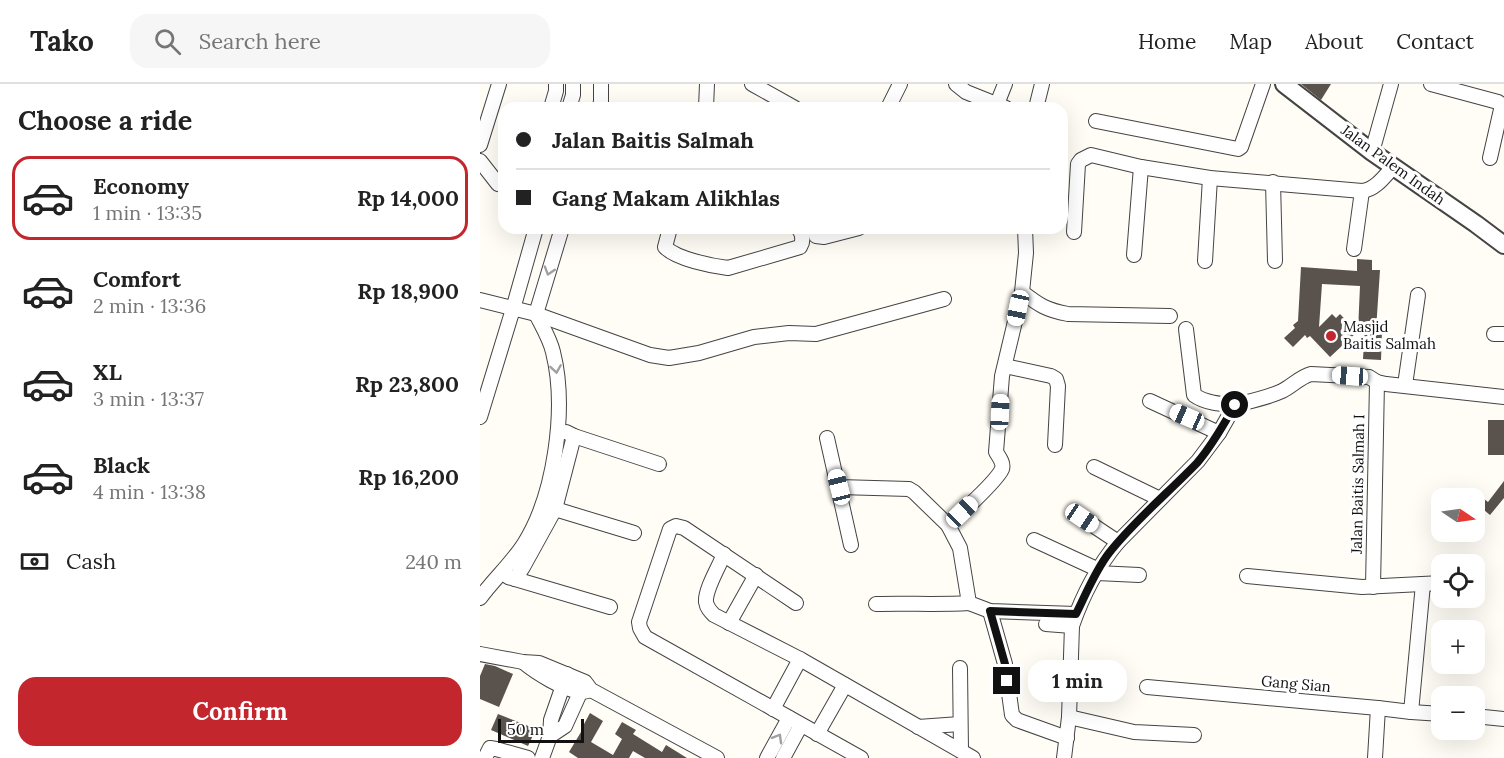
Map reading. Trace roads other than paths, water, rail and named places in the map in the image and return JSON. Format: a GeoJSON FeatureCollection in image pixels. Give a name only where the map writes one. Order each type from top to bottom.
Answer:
{"type":"FeatureCollection","features":[{"type":"Feature","properties":{"kind":"street"},"geometry":{"type":"LineString","coordinates":[[480,145],[499,84]]}},
{"type":"Feature","properties":{"kind":"street"},"geometry":{"type":"LineString","coordinates":[[553,102],[556,84]]}},
{"type":"Feature","properties":{"kind":"street"},"geometry":{"type":"LineString","coordinates":[[571,102],[573,84]]}},
{"type":"Feature","properties":{"kind":"street"},"geometry":{"type":"LineString","coordinates":[[601,102],[602,84]]}},
{"type":"Feature","properties":{"kind":"street"},"geometry":{"type":"LineString","coordinates":[[706,102],[707,84]]}},
{"type":"Feature","properties":{"kind":"street"},"geometry":{"type":"LineString","coordinates":[[752,84],[784,102]]}},
{"type":"Feature","properties":{"kind":"street"},"geometry":{"type":"LineString","coordinates":[[891,102],[900,84]]}},
{"type":"Feature","properties":{"kind":"street"},"geometry":{"type":"LineString","coordinates":[[956,84],[966,92],[992,102]]}},
{"type":"Feature","properties":{"kind":"street"},"geometry":{"type":"LineString","coordinates":[[1003,102],[1005,84]]}},
{"type":"Feature","properties":{"kind":"street"},"geometry":{"type":"LineString","coordinates":[[1038,102],[1042,84]]}},
{"type":"Feature","properties":{"kind":"street"},"geometry":{"type":"LineString","coordinates":[[1096,121],[1238,149],[1241,147],[1263,84]]}},
{"type":"Feature","properties":{"kind":"street","name":"Jalan Palem Indah"},"geometry":{"type":"LineString","coordinates":[[1284,84],[1372,152],[1504,245]]}},
{"type":"Feature","properties":{"kind":"street"},"geometry":{"type":"LineString","coordinates":[[1372,152],[1391,84]]}},
{"type":"Feature","properties":{"kind":"street"},"geometry":{"type":"LineString","coordinates":[[1431,84],[1474,89],[1502,105],[1490,158]]}},
{"type":"Feature","properties":{"kind":"street"},"geometry":{"type":"LineString","coordinates":[[1074,232],[1078,164],[1091,155],[1141,167],[1210,178],[1362,190],[1373,187],[1393,167]]}},
{"type":"Feature","properties":{"kind":"street"},"geometry":{"type":"LineString","coordinates":[[480,161],[498,184]]}},
{"type":"Feature","properties":{"kind":"street"},"geometry":{"type":"LineString","coordinates":[[1134,255],[1141,167]]}},
{"type":"Feature","properties":{"kind":"street"},"geometry":{"type":"LineString","coordinates":[[1205,261],[1210,178]]}},
{"type":"Feature","properties":{"kind":"street"},"geometry":{"type":"LineString","coordinates":[[1273,182],[1275,261]]}},
{"type":"Feature","properties":{"kind":"street"},"geometry":{"type":"LineString","coordinates":[[1354,249],[1362,190]]}},
{"type":"Feature","properties":{"kind":"street"},"geometry":{"type":"LineString","coordinates":[[480,417],[534,234]]}},
{"type":"Feature","properties":{"kind":"street"},"geometry":{"type":"LineString","coordinates":[[480,598],[490,584],[500,576],[524,543],[541,508],[550,472],[559,428],[558,377],[553,350],[536,314],[560,234]]}},
{"type":"Feature","properties":{"kind":"street"},"geometry":{"type":"LineString","coordinates":[[668,234],[665,247],[670,252],[728,268],[800,247],[802,234]]}},
{"type":"Feature","properties":{"kind":"street"},"geometry":{"type":"LineString","coordinates":[[816,234],[816,236],[824,237],[836,234]]}},
{"type":"Feature","properties":{"kind":"street"},"geometry":{"type":"LineString","coordinates":[[948,525],[990,485],[1002,468],[996,445],[1002,376],[1022,292],[1026,253],[1025,234]]}},
{"type":"Feature","properties":{"kind":"street"},"geometry":{"type":"LineString","coordinates":[[1022,292],[1036,303],[1052,311],[1068,314],[1170,316]]}},
{"type":"Feature","properties":{"kind":"street"},"geometry":{"type":"LineString","coordinates":[[1405,385],[1418,295]]}},
{"type":"Feature","properties":{"kind":"street"},"geometry":{"type":"LineString","coordinates":[[480,300],[536,314],[637,351],[669,358],[699,353],[754,337],[789,333],[816,334],[944,299]]}},
{"type":"Feature","properties":{"kind":"street"},"geometry":{"type":"LineString","coordinates":[[1186,329],[1194,395],[1200,399],[1235,405],[1258,400],[1284,390],[1303,376],[1311,374],[1369,377],[1377,382],[1504,397]]}},
{"type":"Feature","properties":{"kind":"street"},"geometry":{"type":"LineString","coordinates":[[1005,366],[1056,379],[1058,386],[1055,445]]}},
{"type":"Feature","properties":{"kind":"street","name":"Jalan Baitis Salmah I"},"geometry":{"type":"LineString","coordinates":[[1373,587],[1377,382]]}},
{"type":"Feature","properties":{"kind":"street"},"geometry":{"type":"LineString","coordinates":[[1150,401],[1219,433]]}},
{"type":"Feature","properties":{"kind":"street"},"geometry":{"type":"LineString","coordinates":[[1064,758],[1069,717],[1074,620],[1108,554],[1198,461],[1219,433],[1235,405]]}},
{"type":"Feature","properties":{"kind":"street"},"geometry":{"type":"LineString","coordinates":[[559,428],[574,436],[659,464]]}},
{"type":"Feature","properties":{"kind":"street"},"geometry":{"type":"LineString","coordinates":[[515,579],[524,567],[555,509],[574,436]]}},
{"type":"Feature","properties":{"kind":"street"},"geometry":{"type":"LineString","coordinates":[[827,438],[851,545]]}},
{"type":"Feature","properties":{"kind":"street"},"geometry":{"type":"LineString","coordinates":[[1094,467],[1160,499]]}},
{"type":"Feature","properties":{"kind":"street"},"geometry":{"type":"LineString","coordinates":[[839,487],[909,489],[914,492],[948,525],[960,548],[969,603]]}},
{"type":"Feature","properties":{"kind":"street"},"geometry":{"type":"LineString","coordinates":[[555,509],[634,533]]}},
{"type":"Feature","properties":{"kind":"street"},"geometry":{"type":"LineString","coordinates":[[1082,518],[1118,542]]}},
{"type":"Feature","properties":{"kind":"street"},"geometry":{"type":"LineString","coordinates":[[796,603],[756,574],[684,528],[676,526],[670,529],[639,622],[645,637],[861,758]]}},
{"type":"Feature","properties":{"kind":"street"},"geometry":{"type":"LineString","coordinates":[[1034,540],[1098,571],[1139,575]]}},
{"type":"Feature","properties":{"kind":"street"},"geometry":{"type":"LineString","coordinates":[[724,554],[707,594],[706,604],[708,610],[714,615],[800,659],[967,754]]}},
{"type":"Feature","properties":{"kind":"street"},"geometry":{"type":"LineString","coordinates":[[729,623],[756,574]]}},
{"type":"Feature","properties":{"kind":"street"},"geometry":{"type":"LineString","coordinates":[[500,576],[610,607]]}},
{"type":"Feature","properties":{"kind":"street"},"geometry":{"type":"LineString","coordinates":[[1247,576],[1373,587],[1431,584]]}},
{"type":"Feature","properties":{"kind":"street"},"geometry":{"type":"LineString","coordinates":[[1411,712],[1423,584]]}},
{"type":"Feature","properties":{"kind":"street"},"geometry":{"type":"LineString","coordinates":[[876,604],[969,603],[990,611],[1074,620]]}},
{"type":"Feature","properties":{"kind":"street"},"geometry":{"type":"LineString","coordinates":[[990,611],[1005,664],[1012,716],[1017,720],[1067,738]]}},
{"type":"Feature","properties":{"kind":"street"},"geometry":{"type":"LineString","coordinates":[[1046,624],[1074,620]]}},
{"type":"Feature","properties":{"kind":"street"},"geometry":{"type":"LineString","coordinates":[[480,654],[523,662],[535,672],[586,688],[717,758]]}},
{"type":"Feature","properties":{"kind":"street"},"geometry":{"type":"LineString","coordinates":[[773,709],[800,659]]}},
{"type":"Feature","properties":{"kind":"street"},"geometry":{"type":"LineString","coordinates":[[960,668],[960,724],[967,754]]}},
{"type":"Feature","properties":{"kind":"street"},"geometry":{"type":"LineString","coordinates":[[542,758],[550,736],[551,720],[565,680]]}},
{"type":"Feature","properties":{"kind":"street"},"geometry":{"type":"LineString","coordinates":[[817,734],[845,685]]}},
{"type":"Feature","properties":{"kind":"street","name":"Gang Sian"},"geometry":{"type":"LineString","coordinates":[[1148,687],[1431,713]]}},
{"type":"Feature","properties":{"kind":"street"},"geometry":{"type":"LineString","coordinates":[[550,736],[565,726],[586,688]]}},
{"type":"Feature","properties":{"kind":"street"},"geometry":{"type":"LineString","coordinates":[[1375,758],[1378,708]]}},
{"type":"Feature","properties":{"kind":"street"},"geometry":{"type":"LineString","coordinates":[[1069,717],[1134,732],[1194,735]]}},
{"type":"Feature","properties":{"kind":"street"},"geometry":{"type":"LineString","coordinates":[[1485,717],[1504,719]]}},
{"type":"Feature","properties":{"kind":"street"},"geometry":{"type":"LineString","coordinates":[[767,758],[795,722]]}},
{"type":"Feature","properties":{"kind":"street"},"geometry":{"type":"LineString","coordinates":[[783,758],[795,722]]}},
{"type":"Feature","properties":{"kind":"street"},"geometry":{"type":"LineString","coordinates":[[918,727],[960,724]]}},
{"type":"Feature","properties":{"kind":"street"},"geometry":{"type":"LineString","coordinates":[[485,758],[490,748],[528,758]]}},
{"type":"Feature","properties":{"kind":"place","name":"Masjid Baitis Salmah"},"geometry":{"type":"Point","coordinates":[1331,336]}}]}
